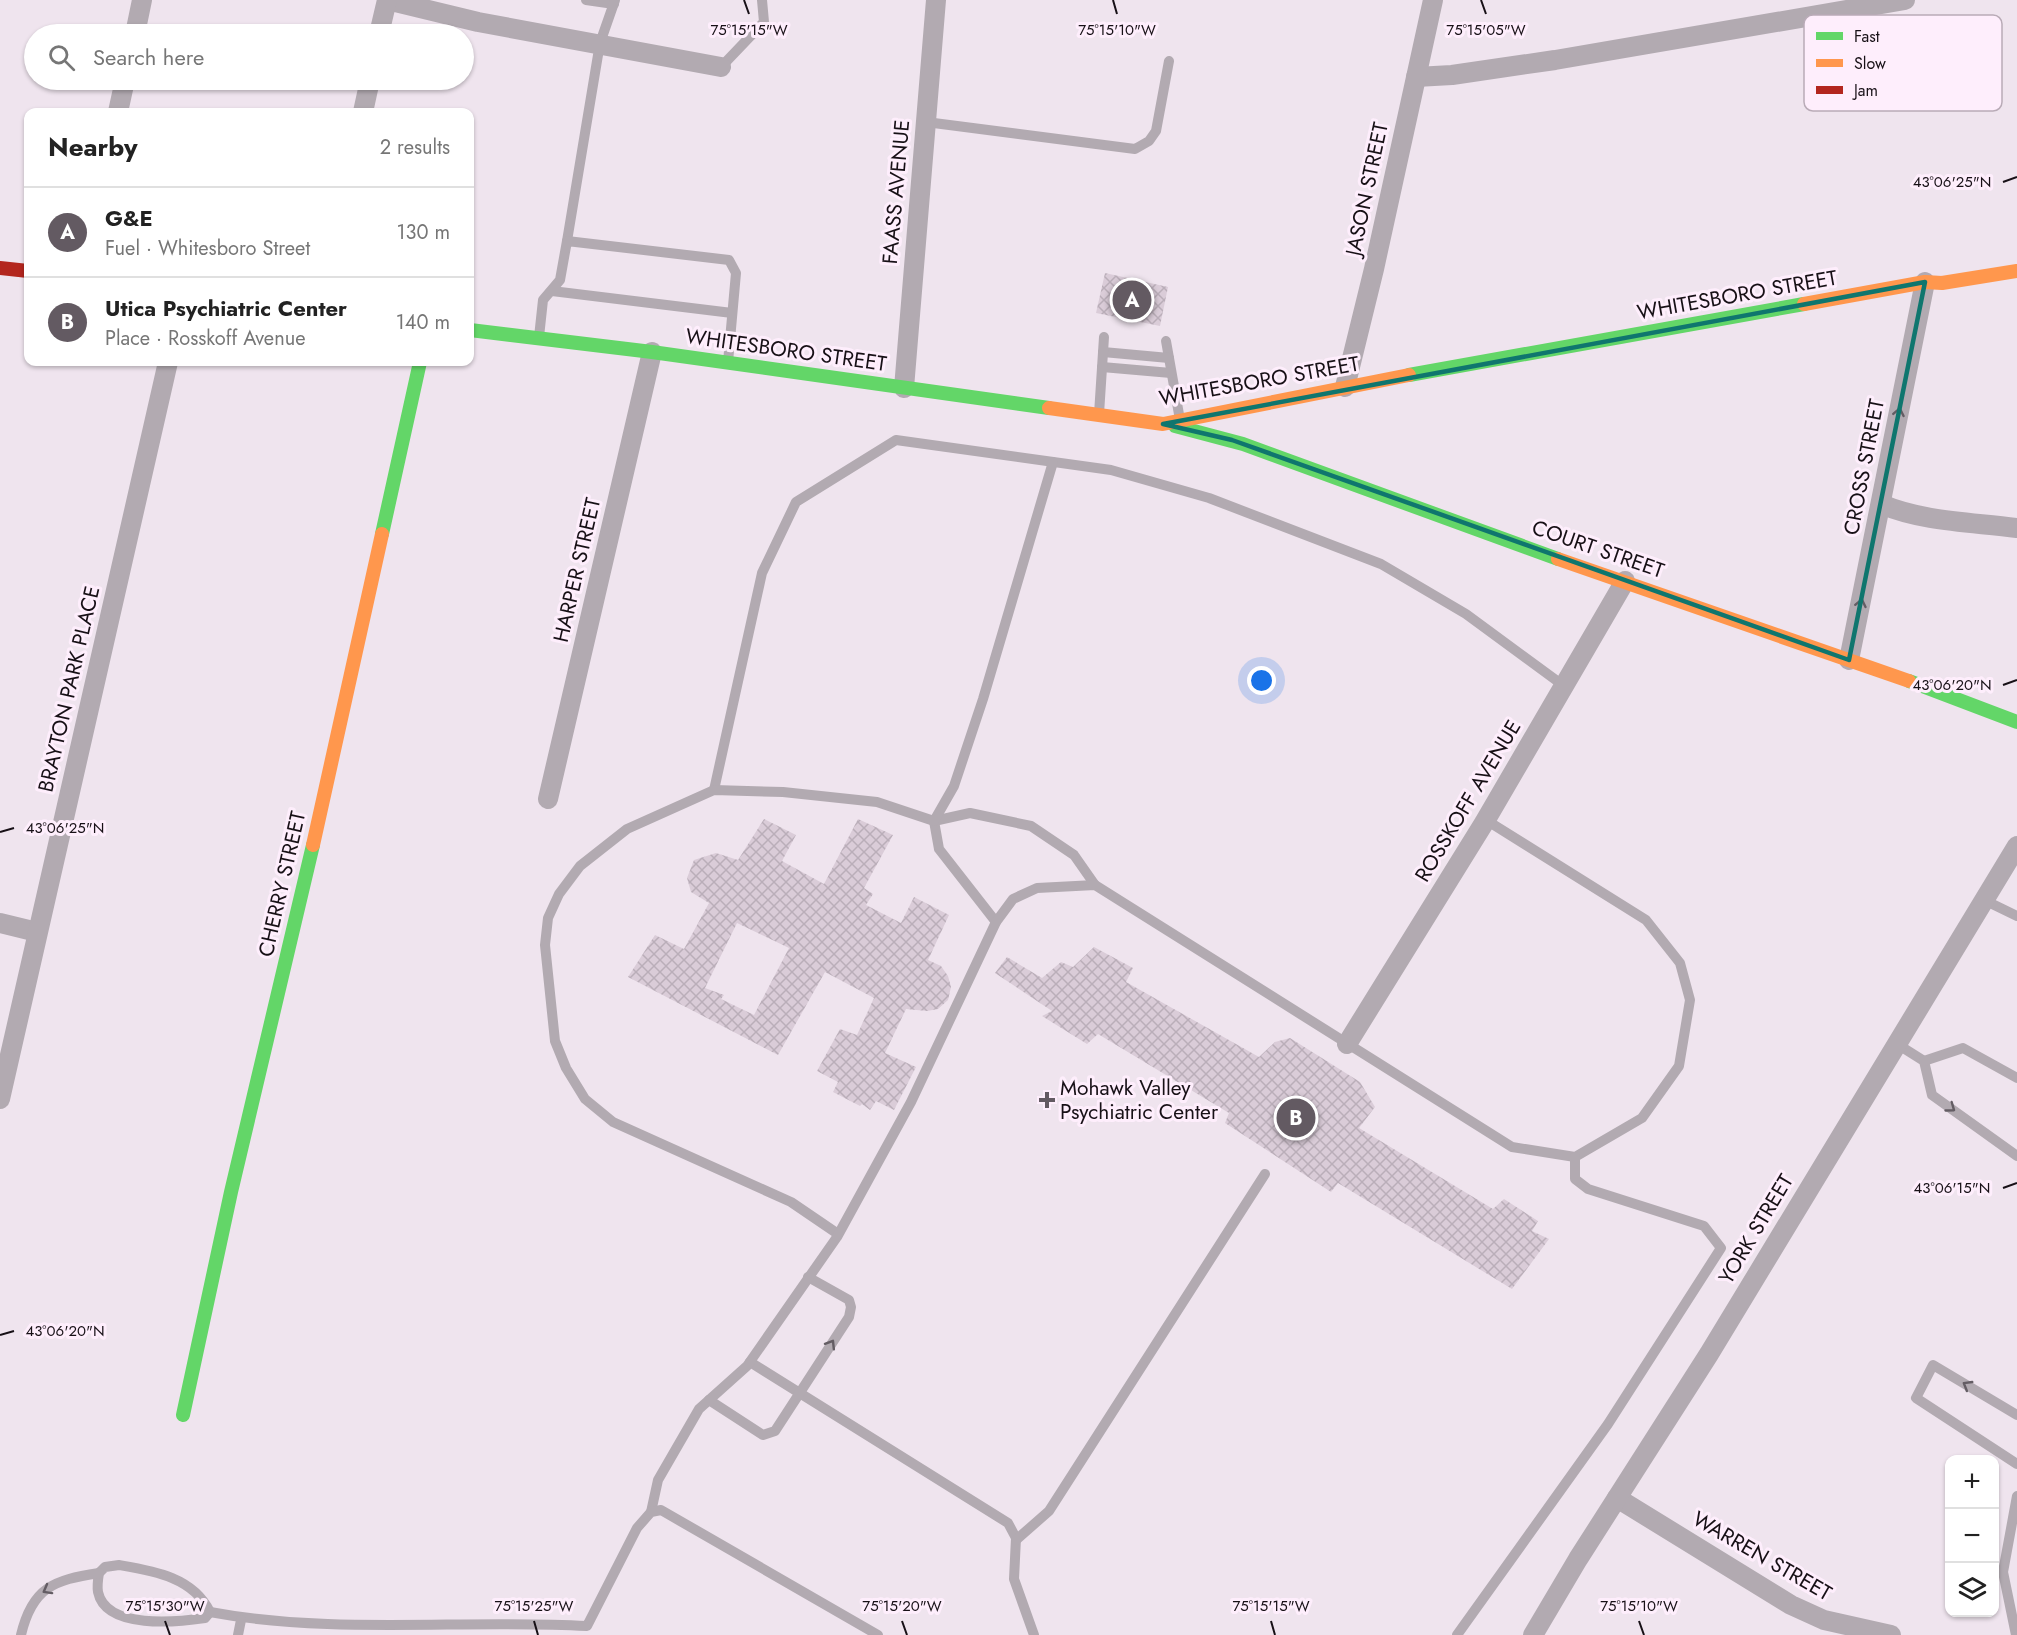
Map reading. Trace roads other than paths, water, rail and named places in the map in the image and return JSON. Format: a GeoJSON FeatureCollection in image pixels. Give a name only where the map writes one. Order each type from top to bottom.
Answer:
{"type":"FeatureCollection","features":[{"type":"Feature","properties":{"kind":"street"},"geometry":{"type":"LineString","coordinates":[[137,24],[142,0]]}},
{"type":"Feature","properties":{"kind":"street"},"geometry":{"type":"LineString","coordinates":[[382,24],[387,0],[478,22],[721,67]]}},
{"type":"Feature","properties":{"kind":"street","name":"FAASS AVENUE"},"geometry":{"type":"LineString","coordinates":[[904,388],[936,0]]}},
{"type":"Feature","properties":{"kind":"street","name":"JASON STREET"},"geometry":{"type":"LineString","coordinates":[[1345,387],[1374,270],[1433,0]]}},
{"type":"Feature","properties":{"kind":"street"},"geometry":{"type":"LineString","coordinates":[[1818,15],[1905,0]]}},
{"type":"Feature","properties":{"kind":"street"},"geometry":{"type":"LineString","coordinates":[[1416,77],[1452,75],[1555,60],[1804,17]]}},
{"type":"Feature","properties":{"kind":"street"},"geometry":{"type":"LineString","coordinates":[[119,108],[124,90]]}},
{"type":"Feature","properties":{"kind":"street"},"geometry":{"type":"LineString","coordinates":[[364,108],[368,90]]}},
{"type":"Feature","properties":{"kind":"street"},"geometry":{"type":"LineString","coordinates":[[0,268],[24,271]]}},
{"type":"Feature","properties":{"kind":"street","name":"WHITESBORO STREET"},"geometry":{"type":"LineString","coordinates":[[474,330],[652,352],[1163,424],[1345,387],[1925,282],[1942,283],[2017,271]]}},
{"type":"Feature","properties":{"kind":"street","name":"CROSS STREET"},"geometry":{"type":"LineString","coordinates":[[1849,660],[1925,282]]}},
{"type":"Feature","properties":{"kind":"street","name":"HARPER STREET"},"geometry":{"type":"LineString","coordinates":[[548,798],[652,352]]}},
{"type":"Feature","properties":{"kind":"street","name":"BRAYTON PARK PLACE"},"geometry":{"type":"LineString","coordinates":[[0,1099],[167,366]]}},
{"type":"Feature","properties":{"kind":"street","name":"CHERRY STREET"},"geometry":{"type":"LineString","coordinates":[[183,1415],[419,366]]}},
{"type":"Feature","properties":{"kind":"street","name":"COURT STREET"},"geometry":{"type":"LineString","coordinates":[[1163,424],[1232,440],[1506,540],[1926,686],[2017,722]]}},
{"type":"Feature","properties":{"kind":"street"},"geometry":{"type":"LineString","coordinates":[[1881,504],[1900,512],[2017,528]]}},
{"type":"Feature","properties":{"kind":"street","name":"ROSSKOFF AVENUE"},"geometry":{"type":"LineString","coordinates":[[1347,1044],[1486,820],[1625,581]]}},
{"type":"Feature","properties":{"kind":"street","name":"YORK STREET"},"geometry":{"type":"LineString","coordinates":[[1533,1635],[1709,1354],[2017,846]]}},
{"type":"Feature","properties":{"kind":"street"},"geometry":{"type":"LineString","coordinates":[[0,923],[37,932]]}},
{"type":"Feature","properties":{"kind":"street","name":"WARREN STREET"},"geometry":{"type":"LineString","coordinates":[[1617,1498],[1791,1605],[1824,1620],[1891,1635]]}},
{"type":"Feature","properties":{"kind":"lane"},"geometry":{"type":"LineString","coordinates":[[539,338],[543,300],[560,280],[600,43],[614,2],[586,0]]}},
{"type":"Feature","properties":{"kind":"lane"},"geometry":{"type":"LineString","coordinates":[[721,67],[764,22],[762,0]]}},
{"type":"Feature","properties":{"kind":"lane"},"geometry":{"type":"LineString","coordinates":[[926,123],[1135,149],[1149,141],[1156,131],[1169,61]]}},
{"type":"Feature","properties":{"kind":"lane"},"geometry":{"type":"LineString","coordinates":[[567,241],[729,260],[736,273],[728,363]]}},
{"type":"Feature","properties":{"kind":"lane"},"geometry":{"type":"LineString","coordinates":[[552,291],[732,313]]}},
{"type":"Feature","properties":{"kind":"lane"},"geometry":{"type":"LineString","coordinates":[[1099,415],[1104,337]]}},
{"type":"Feature","properties":{"kind":"lane"},"geometry":{"type":"LineString","coordinates":[[1166,342],[1180,420]]}},
{"type":"Feature","properties":{"kind":"lane"},"geometry":{"type":"LineString","coordinates":[[1103,352],[1169,358]]}},
{"type":"Feature","properties":{"kind":"lane"},"geometry":{"type":"LineString","coordinates":[[1102,367],[1171,373]]}},
{"type":"Feature","properties":{"kind":"lane"},"geometry":{"type":"LineString","coordinates":[[714,790],[762,573],[796,502],[896,440],[1111,470],[1209,498],[1381,564],[1466,614],[1564,686]]}},
{"type":"Feature","properties":{"kind":"lane"},"geometry":{"type":"LineString","coordinates":[[996,922],[939,849],[934,821],[954,786],[983,699],[1053,462]]}},
{"type":"Feature","properties":{"kind":"lane"},"geometry":{"type":"LineString","coordinates":[[838,1234],[791,1202],[613,1122],[585,1099],[566,1068],[555,1041],[545,945],[548,918],[559,894],[580,866],[627,829],[714,790],[783,792],[877,802],[934,821],[970,813],[1031,826],[1074,855],[1095,885],[1512,1147],[1575,1157],[1642,1118],[1679,1066],[1690,1000],[1680,963],[1646,920],[1486,820]]}},
{"type":"Feature","properties":{"kind":"lane"},"geometry":{"type":"LineString","coordinates":[[21,1635],[27,1609],[40,1592],[74,1576],[99,1573],[105,1567],[119,1565],[164,1573],[178,1580],[204,1600],[210,1612],[241,1620],[374,1628],[552,1624],[585,1630],[637,1528],[651,1512],[658,1480],[699,1409],[750,1362],[838,1234],[911,1102],[996,922],[1013,899],[1037,888],[1095,885]]}},
{"type":"Feature","properties":{"kind":"lane"},"geometry":{"type":"LineString","coordinates":[[1984,900],[2017,916]]}},
{"type":"Feature","properties":{"kind":"lane"},"geometry":{"type":"LineString","coordinates":[[1897,1044],[1924,1061],[1932,1095],[2017,1156]]}},
{"type":"Feature","properties":{"kind":"lane"},"geometry":{"type":"LineString","coordinates":[[1924,1061],[1963,1048],[2017,1078]]}},
{"type":"Feature","properties":{"kind":"lane"},"geometry":{"type":"LineString","coordinates":[[1457,1635],[1608,1424],[1721,1248],[1704,1226],[1588,1189],[1575,1179],[1575,1157]]}},
{"type":"Feature","properties":{"kind":"lane"},"geometry":{"type":"LineString","coordinates":[[1016,1540],[1049,1511],[1265,1174]]}},
{"type":"Feature","properties":{"kind":"lane"},"geometry":{"type":"LineString","coordinates":[[709,1400],[768,1435],[775,1431],[849,1317],[851,1307],[849,1300],[808,1277]]}},
{"type":"Feature","properties":{"kind":"lane"},"geometry":{"type":"LineString","coordinates":[[750,1362],[1008,1523],[1016,1540],[1014,1579],[1034,1635]]}},
{"type":"Feature","properties":{"kind":"lane"},"geometry":{"type":"LineString","coordinates":[[2017,1415],[1934,1365],[1916,1398],[2017,1464]]}},
{"type":"Feature","properties":{"kind":"lane"},"geometry":{"type":"LineString","coordinates":[[2016,1635],[2003,1572],[2017,1496]]}},
{"type":"Feature","properties":{"kind":"lane"},"geometry":{"type":"LineString","coordinates":[[651,1512],[661,1510],[878,1635]]}},
{"type":"Feature","properties":{"kind":"lane"},"geometry":{"type":"LineString","coordinates":[[99,1573],[98,1592],[103,1604],[113,1612],[145,1622],[168,1624],[205,1618],[210,1612]]}},
{"type":"Feature","properties":{"kind":"lane"},"geometry":{"type":"LineString","coordinates":[[238,1635],[241,1620]]}},
{"type":"Feature","properties":{"kind":"place","name":"G&E"},"geometry":{"type":"Point","coordinates":[1132,300]}},
{"type":"Feature","properties":{"kind":"place","name":"Mohawk Valley Psychiatric Center"},"geometry":{"type":"Point","coordinates":[1047,1100]}},
{"type":"Feature","properties":{"kind":"place","name":"Utica Psychiatric Center"},"geometry":{"type":"Point","coordinates":[1296,1118]}}]}
